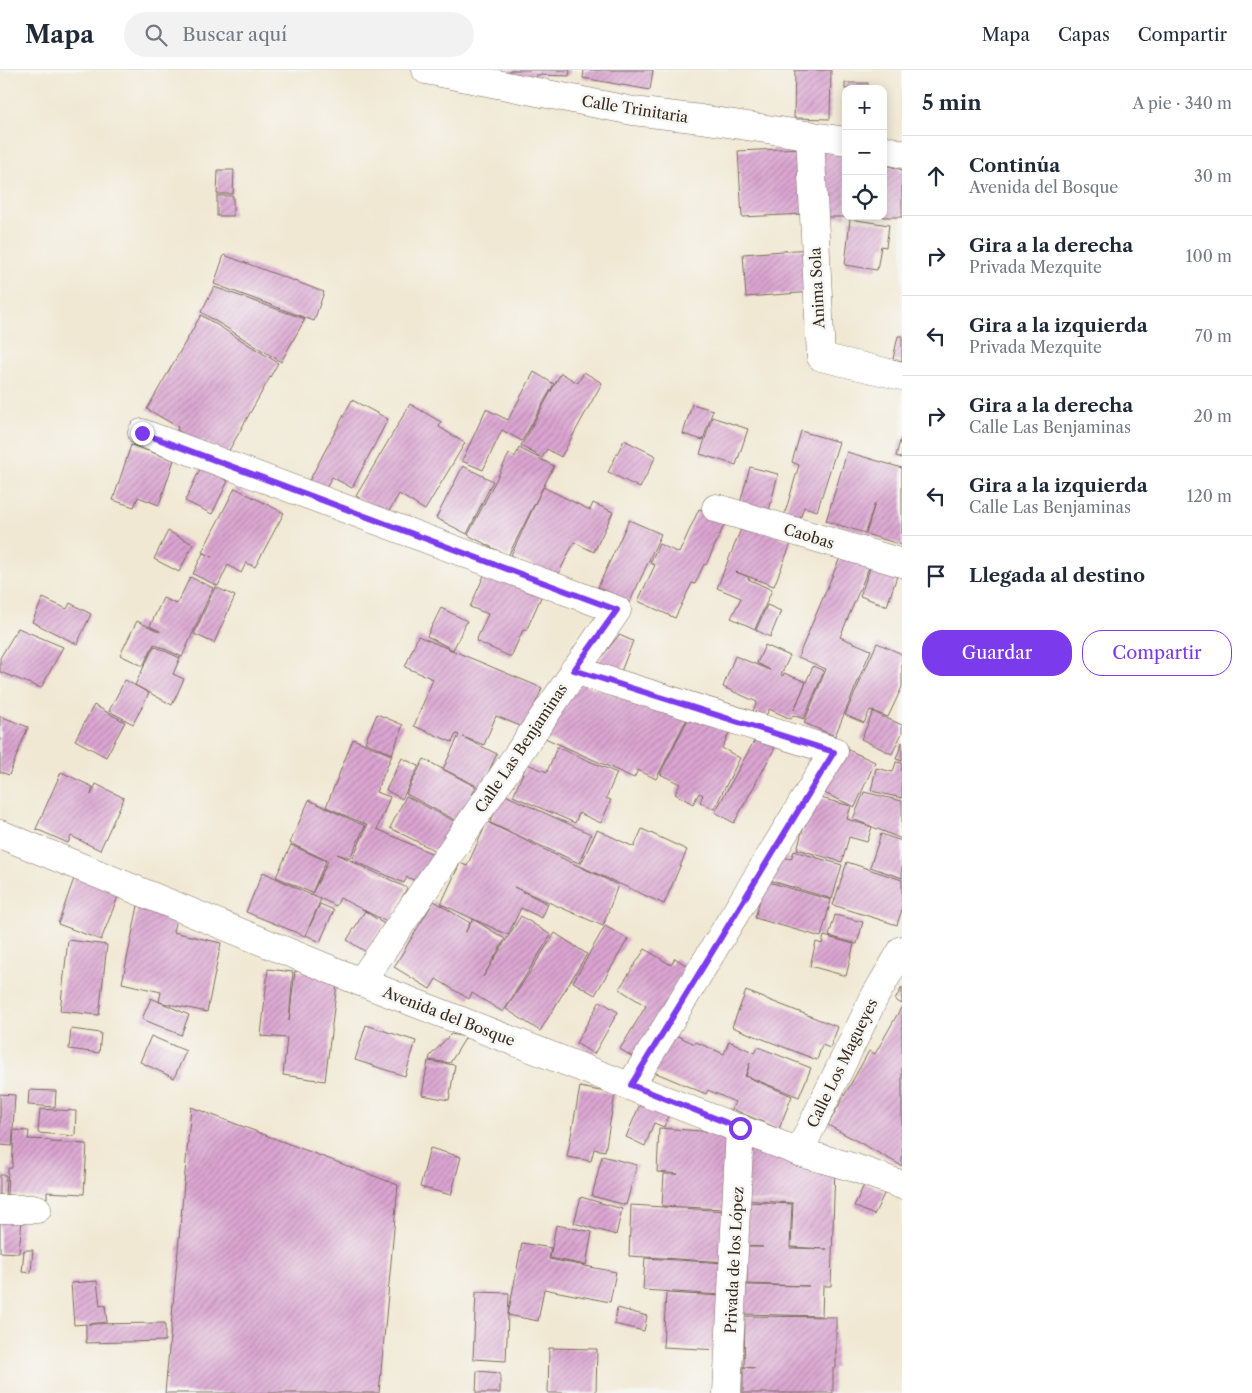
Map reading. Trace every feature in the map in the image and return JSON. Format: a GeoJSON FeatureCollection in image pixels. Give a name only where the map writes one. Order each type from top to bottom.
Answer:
{"type":"FeatureCollection","features":[{"type":"Feature","properties":{"kind":"street","name":"Calle Trinitaria"},"geometry":{"type":"LineString","coordinates":[[438,71],[633,112],[842,140]]}},
{"type":"Feature","properties":{"kind":"street","name":"Anima Sola"},"geometry":{"type":"LineString","coordinates":[[810,135],[821,357],[902,376]]}},
{"type":"Feature","properties":{"kind":"street"},"geometry":{"type":"LineString","coordinates":[[887,150],[902,154]]}},
{"type":"Feature","properties":{"kind":"street","name":"Calle Las Benjaminas"},"geometry":{"type":"LineString","coordinates":[[142,433],[617,610],[360,982]]}},
{"type":"Feature","properties":{"kind":"street","name":"Caobas"},"geometry":{"type":"LineString","coordinates":[[716,508],[902,563]]}},
{"type":"Feature","properties":{"kind":"street"},"geometry":{"type":"LineString","coordinates":[[574,670],[834,752],[631,1085]]}},
{"type":"Feature","properties":{"kind":"street","name":"Avenida del Bosque"},"geometry":{"type":"LineString","coordinates":[[0,834],[360,982],[631,1085],[799,1152],[855,1168],[902,1185]]}},
{"type":"Feature","properties":{"kind":"street","name":"Calle Los Magueyes"},"geometry":{"type":"LineString","coordinates":[[799,1152],[875,996],[902,950]]}},
{"type":"Feature","properties":{"kind":"street","name":"Privada de los López"},"geometry":{"type":"LineString","coordinates":[[727,1393],[740,1128]]}},
{"type":"Feature","properties":{"kind":"street"},"geometry":{"type":"LineString","coordinates":[[0,1209],[37,1209]]}},
{"type":"Feature","properties":{"kind":"building"},"geometry":{"type":"Polygon","coordinates":[[[510,70],[570,70],[569,76],[536,75],[536,78],[510,78],[510,70]]]}},
{"type":"Feature","properties":{"kind":"building"},"geometry":{"type":"Polygon","coordinates":[[[584,70],[653,70],[650,90],[583,78],[584,70]]]}},
{"type":"Feature","properties":{"kind":"building"},"geometry":{"type":"Polygon","coordinates":[[[795,70],[831,70],[830,119],[794,118],[795,70]]]}},
{"type":"Feature","properties":{"kind":"building"},"geometry":{"type":"Polygon","coordinates":[[[845,83],[868,83],[868,85],[845,85],[845,83]]]}},
{"type":"Feature","properties":{"kind":"building"},"geometry":{"type":"Polygon","coordinates":[[[801,148],[805,214],[742,217],[738,151],[801,148]]]}},
{"type":"Feature","properties":{"kind":"building"},"geometry":{"type":"Polygon","coordinates":[[[817,149],[842,152],[842,217],[823,217],[817,149]]]}},
{"type":"Feature","properties":{"kind":"building"},"geometry":{"type":"Polygon","coordinates":[[[887,165],[902,170],[902,217],[887,217],[887,165]]]}},
{"type":"Feature","properties":{"kind":"building"},"geometry":{"type":"Polygon","coordinates":[[[218,170],[234,170],[233,194],[217,194],[218,170]]]}},
{"type":"Feature","properties":{"kind":"building"},"geometry":{"type":"Polygon","coordinates":[[[217,196],[233,196],[233,216],[217,216],[217,196]]]}},
{"type":"Feature","properties":{"kind":"building"},"geometry":{"type":"Polygon","coordinates":[[[850,220],[889,225],[886,247],[881,246],[877,270],[845,265],[850,220]]]}},
{"type":"Feature","properties":{"kind":"building"},"geometry":{"type":"Polygon","coordinates":[[[809,249],[813,292],[746,297],[743,254],[809,249]]]}},
{"type":"Feature","properties":{"kind":"building"},"geometry":{"type":"Polygon","coordinates":[[[224,255],[324,292],[314,321],[214,284],[224,255]]]}},
{"type":"Feature","properties":{"kind":"building"},"geometry":{"type":"Polygon","coordinates":[[[214,287],[305,319],[281,362],[201,312],[214,287]]]}},
{"type":"Feature","properties":{"kind":"building"},"geometry":{"type":"Polygon","coordinates":[[[201,315],[278,363],[227,454],[202,440],[199,443],[177,430],[178,427],[147,409],[201,315]]]}},
{"type":"Feature","properties":{"kind":"building"},"geometry":{"type":"Polygon","coordinates":[[[898,336],[902,336],[902,361],[893,359],[898,336]]]}},
{"type":"Feature","properties":{"kind":"building"},"geometry":{"type":"Polygon","coordinates":[[[534,372],[554,384],[522,441],[502,430],[483,470],[462,461],[486,409],[508,420],[534,372]]]}},
{"type":"Feature","properties":{"kind":"building"},"geometry":{"type":"Polygon","coordinates":[[[584,372],[602,383],[561,457],[547,449],[542,458],[521,446],[561,373],[578,383],[584,372]]]}},
{"type":"Feature","properties":{"kind":"building"},"geometry":{"type":"Polygon","coordinates":[[[352,400],[388,419],[352,488],[332,477],[325,490],[309,481],[352,400]]]}},
{"type":"Feature","properties":{"kind":"building"},"geometry":{"type":"Polygon","coordinates":[[[410,404],[441,422],[439,427],[465,443],[425,510],[399,494],[387,515],[356,496],[410,404]]]}},
{"type":"Feature","properties":{"kind":"building"},"geometry":{"type":"Polygon","coordinates":[[[692,404],[713,410],[703,440],[683,434],[692,404]]]}},
{"type":"Feature","properties":{"kind":"building"},"geometry":{"type":"Polygon","coordinates":[[[712,417],[748,429],[736,465],[700,454],[712,417]]]}},
{"type":"Feature","properties":{"kind":"building"},"geometry":{"type":"Polygon","coordinates":[[[801,431],[839,442],[817,511],[804,507],[798,525],[783,520],[799,465],[792,462],[801,431]]]}},
{"type":"Feature","properties":{"kind":"building"},"geometry":{"type":"Polygon","coordinates":[[[902,437],[902,458],[896,456],[902,437]]]}},
{"type":"Feature","properties":{"kind":"building"},"geometry":{"type":"Polygon","coordinates":[[[624,440],[656,456],[640,488],[608,472],[624,440]]]}},
{"type":"Feature","properties":{"kind":"building"},"geometry":{"type":"Polygon","coordinates":[[[131,445],[174,460],[159,505],[138,497],[134,507],[113,500],[131,445]]]}},
{"type":"Feature","properties":{"kind":"building"},"geometry":{"type":"Polygon","coordinates":[[[519,448],[554,466],[508,556],[468,535],[509,454],[515,457],[519,448]]]}},
{"type":"Feature","properties":{"kind":"building"},"geometry":{"type":"Polygon","coordinates":[[[847,452],[902,468],[902,545],[866,534],[875,503],[865,533],[826,521],[847,452]]]}},
{"type":"Feature","properties":{"kind":"building"},"geometry":{"type":"Polygon","coordinates":[[[463,466],[493,481],[467,534],[436,518],[463,466]]]}},
{"type":"Feature","properties":{"kind":"building"},"geometry":{"type":"Polygon","coordinates":[[[201,467],[228,481],[212,514],[185,501],[201,467]]]}},
{"type":"Feature","properties":{"kind":"building"},"geometry":{"type":"Polygon","coordinates":[[[750,467],[778,474],[769,511],[740,503],[750,467]]]}},
{"type":"Feature","properties":{"kind":"building"},"geometry":{"type":"Polygon","coordinates":[[[543,487],[590,510],[593,503],[613,512],[594,552],[574,542],[557,577],[511,555],[543,487]]]}},
{"type":"Feature","properties":{"kind":"building"},"geometry":{"type":"Polygon","coordinates":[[[235,488],[284,513],[255,567],[246,563],[241,573],[228,565],[218,586],[193,574],[203,553],[212,557],[202,552],[235,488]]]}},
{"type":"Feature","properties":{"kind":"building"},"geometry":{"type":"Polygon","coordinates":[[[699,509],[726,521],[706,565],[704,564],[695,584],[692,583],[675,618],[638,601],[655,565],[650,563],[659,544],[679,553],[699,509]]]}},
{"type":"Feature","properties":{"kind":"building"},"geometry":{"type":"Polygon","coordinates":[[[629,520],[661,534],[630,602],[598,587],[629,520]]]}},
{"type":"Feature","properties":{"kind":"building"},"geometry":{"type":"Polygon","coordinates":[[[743,524],[792,541],[774,586],[736,572],[772,590],[755,629],[731,618],[741,598],[717,588],[743,524]]]}},
{"type":"Feature","properties":{"kind":"building"},"geometry":{"type":"Polygon","coordinates":[[[168,531],[193,544],[179,572],[154,559],[168,531]]]}},
{"type":"Feature","properties":{"kind":"building"},"geometry":{"type":"Polygon","coordinates":[[[842,553],[870,565],[840,637],[871,650],[835,736],[804,723],[826,669],[798,657],[842,553]]]}},
{"type":"Feature","properties":{"kind":"building"},"geometry":{"type":"Polygon","coordinates":[[[872,563],[898,573],[887,606],[860,596],[872,563]]]}},
{"type":"Feature","properties":{"kind":"building"},"geometry":{"type":"Polygon","coordinates":[[[486,571],[542,595],[526,631],[523,630],[511,657],[476,641],[488,614],[470,607],[486,571]]]}},
{"type":"Feature","properties":{"kind":"building"},"geometry":{"type":"Polygon","coordinates":[[[190,577],[213,588],[182,657],[154,644],[143,666],[120,655],[137,621],[160,632],[150,626],[163,598],[177,604],[190,577]]]}},
{"type":"Feature","properties":{"kind":"building"},"geometry":{"type":"Polygon","coordinates":[[[215,587],[235,596],[214,643],[194,634],[215,587]]]}},
{"type":"Feature","properties":{"kind":"building"},"geometry":{"type":"Polygon","coordinates":[[[43,598],[67,609],[70,603],[91,614],[77,644],[32,622],[43,598]]]}},
{"type":"Feature","properties":{"kind":"building"},"geometry":{"type":"Polygon","coordinates":[[[767,605],[781,611],[770,637],[756,630],[767,605]]]}},
{"type":"Feature","properties":{"kind":"building"},"geometry":{"type":"Polygon","coordinates":[[[441,608],[467,621],[453,650],[427,636],[441,608]]]}},
{"type":"Feature","properties":{"kind":"building"},"geometry":{"type":"Polygon","coordinates":[[[18,628],[63,647],[41,688],[0,672],[0,658],[18,628]]]}},
{"type":"Feature","properties":{"kind":"building"},"geometry":{"type":"Polygon","coordinates":[[[619,635],[633,641],[620,674],[596,664],[619,635]]]}},
{"type":"Feature","properties":{"kind":"building"},"geometry":{"type":"Polygon","coordinates":[[[418,636],[542,688],[525,728],[496,716],[484,745],[463,737],[497,754],[481,788],[443,769],[459,735],[456,734],[452,742],[414,726],[433,679],[405,667],[418,636]]]}},
{"type":"Feature","properties":{"kind":"building"},"geometry":{"type":"Polygon","coordinates":[[[877,643],[902,654],[902,687],[888,717],[870,710],[864,723],[845,715],[877,643]]]}},
{"type":"Feature","properties":{"kind":"building"},"geometry":{"type":"Polygon","coordinates":[[[765,645],[790,656],[781,675],[783,676],[784,673],[806,682],[794,710],[813,666],[824,671],[804,719],[793,715],[791,719],[769,709],[766,716],[753,711],[757,702],[723,687],[735,656],[770,670],[757,663],[765,645]]]}},
{"type":"Feature","properties":{"kind":"building"},"geometry":{"type":"Polygon","coordinates":[[[154,646],[180,658],[173,674],[184,679],[172,705],[135,685],[154,646]]]}},
{"type":"Feature","properties":{"kind":"building"},"geometry":{"type":"Polygon","coordinates":[[[125,680],[149,693],[133,724],[109,711],[125,680]]]}},
{"type":"Feature","properties":{"kind":"building"},"geometry":{"type":"Polygon","coordinates":[[[572,681],[687,719],[656,779],[638,770],[634,778],[545,738],[572,681]]]}},
{"type":"Feature","properties":{"kind":"building"},"geometry":{"type":"Polygon","coordinates":[[[94,705],[125,722],[106,757],[75,740],[94,705]]]}},
{"type":"Feature","properties":{"kind":"building"},"geometry":{"type":"Polygon","coordinates":[[[873,712],[902,725],[902,733],[892,754],[861,739],[873,712]]]}},
{"type":"Feature","properties":{"kind":"building"},"geometry":{"type":"Polygon","coordinates":[[[691,713],[731,729],[722,748],[740,758],[714,809],[700,802],[703,795],[699,793],[693,804],[675,794],[680,784],[660,774],[691,713]]]}},
{"type":"Feature","properties":{"kind":"building"},"geometry":{"type":"Polygon","coordinates":[[[377,714],[403,725],[392,754],[365,742],[377,714]]]}},
{"type":"Feature","properties":{"kind":"building"},"geometry":{"type":"Polygon","coordinates":[[[0,716],[28,727],[9,775],[0,772],[0,716]]]}},
{"type":"Feature","properties":{"kind":"building"},"geometry":{"type":"Polygon","coordinates":[[[758,734],[777,744],[734,823],[715,812],[758,734]]]}},
{"type":"Feature","properties":{"kind":"building"},"geometry":{"type":"Polygon","coordinates":[[[353,739],[392,755],[376,792],[390,797],[377,829],[433,854],[420,883],[407,877],[404,883],[352,860],[367,825],[326,807],[353,739]]]}},
{"type":"Feature","properties":{"kind":"building"},"geometry":{"type":"Polygon","coordinates":[[[902,742],[902,761],[896,759],[902,742]]]}},
{"type":"Feature","properties":{"kind":"building"},"geometry":{"type":"Polygon","coordinates":[[[557,747],[617,773],[606,798],[611,800],[601,823],[579,813],[575,823],[513,796],[527,764],[547,772],[557,747]]]}},
{"type":"Feature","properties":{"kind":"building"},"geometry":{"type":"Polygon","coordinates":[[[842,747],[875,762],[855,807],[822,792],[842,747]]]}},
{"type":"Feature","properties":{"kind":"building"},"geometry":{"type":"Polygon","coordinates":[[[402,758],[419,766],[402,799],[386,790],[402,758]]]}},
{"type":"Feature","properties":{"kind":"building"},"geometry":{"type":"Polygon","coordinates":[[[424,759],[476,787],[459,822],[406,794],[424,759]]]}},
{"type":"Feature","properties":{"kind":"building"},"geometry":{"type":"Polygon","coordinates":[[[896,762],[902,763],[902,798],[871,791],[876,768],[893,772],[896,762]]]}},
{"type":"Feature","properties":{"kind":"building"},"geometry":{"type":"Polygon","coordinates":[[[61,772],[93,787],[91,795],[96,784],[124,798],[100,850],[71,836],[68,843],[36,829],[61,772]]]}},
{"type":"Feature","properties":{"kind":"building"},"geometry":{"type":"Polygon","coordinates":[[[864,792],[902,801],[902,839],[853,819],[864,792]]]}},
{"type":"Feature","properties":{"kind":"building"},"geometry":{"type":"Polygon","coordinates":[[[503,794],[591,834],[579,863],[490,823],[503,794]]]}},
{"type":"Feature","properties":{"kind":"building"},"geometry":{"type":"Polygon","coordinates":[[[406,796],[454,821],[438,852],[390,828],[406,796]]]}},
{"type":"Feature","properties":{"kind":"building"},"geometry":{"type":"Polygon","coordinates":[[[813,796],[851,806],[847,819],[872,827],[867,842],[849,837],[842,862],[797,849],[813,796]]]}},
{"type":"Feature","properties":{"kind":"building"},"geometry":{"type":"Polygon","coordinates":[[[309,800],[365,826],[350,858],[337,854],[407,888],[389,923],[340,898],[336,906],[312,894],[328,861],[290,843],[309,800]]]}},
{"type":"Feature","properties":{"kind":"building"},"geometry":{"type":"Polygon","coordinates":[[[487,822],[618,885],[603,926],[514,887],[548,904],[542,918],[521,908],[508,935],[441,904],[460,863],[467,866],[487,822]]]}},
{"type":"Feature","properties":{"kind":"building"},"geometry":{"type":"Polygon","coordinates":[[[642,829],[687,850],[664,904],[580,866],[597,830],[634,847],[642,829]]]}},
{"type":"Feature","properties":{"kind":"building"},"geometry":{"type":"Polygon","coordinates":[[[881,834],[902,841],[902,878],[870,867],[881,834]]]}},
{"type":"Feature","properties":{"kind":"building"},"geometry":{"type":"Polygon","coordinates":[[[291,845],[326,861],[312,893],[276,877],[291,845]]]}},
{"type":"Feature","properties":{"kind":"building"},"geometry":{"type":"Polygon","coordinates":[[[794,851],[842,865],[832,899],[772,881],[779,856],[791,859],[794,851]]]}},
{"type":"Feature","properties":{"kind":"building"},"geometry":{"type":"Polygon","coordinates":[[[847,862],[902,880],[902,909],[897,925],[833,905],[847,862]]]}},
{"type":"Feature","properties":{"kind":"building"},"geometry":{"type":"Polygon","coordinates":[[[77,870],[122,886],[101,940],[58,924],[77,870]]]}},
{"type":"Feature","properties":{"kind":"building"},"geometry":{"type":"Polygon","coordinates":[[[263,872],[321,899],[305,936],[246,912],[263,872]]]}},
{"type":"Feature","properties":{"kind":"building"},"geometry":{"type":"Polygon","coordinates":[[[765,881],[831,900],[821,937],[755,918],[765,881]]]}},
{"type":"Feature","properties":{"kind":"building"},"geometry":{"type":"Polygon","coordinates":[[[434,901],[470,923],[465,933],[473,919],[505,939],[483,977],[521,916],[551,935],[503,1012],[472,993],[469,999],[436,979],[430,989],[394,967],[434,901]]]}},
{"type":"Feature","properties":{"kind":"building"},"geometry":{"type":"Polygon","coordinates":[[[320,904],[334,910],[320,942],[306,935],[320,904]]]}},
{"type":"Feature","properties":{"kind":"building"},"geometry":{"type":"Polygon","coordinates":[[[138,906],[177,914],[173,932],[221,943],[207,1012],[159,1002],[161,992],[122,983],[138,906]]]}},
{"type":"Feature","properties":{"kind":"building"},"geometry":{"type":"Polygon","coordinates":[[[365,911],[384,924],[366,952],[347,940],[365,911]]]}},
{"type":"Feature","properties":{"kind":"building"},"geometry":{"type":"Polygon","coordinates":[[[835,915],[863,922],[857,944],[829,936],[835,915]]]}},
{"type":"Feature","properties":{"kind":"building"},"geometry":{"type":"Polygon","coordinates":[[[605,926],[628,939],[595,995],[573,982],[605,926]]]}},
{"type":"Feature","properties":{"kind":"building"},"geometry":{"type":"Polygon","coordinates":[[[555,933],[587,954],[540,1031],[506,1009],[555,933]]]}},
{"type":"Feature","properties":{"kind":"building"},"geometry":{"type":"Polygon","coordinates":[[[824,936],[854,944],[846,976],[810,966],[816,942],[822,944],[824,936]]]}},
{"type":"Feature","properties":{"kind":"building"},"geometry":{"type":"Polygon","coordinates":[[[68,940],[107,945],[99,1015],[60,1011],[68,940]]]}},
{"type":"Feature","properties":{"kind":"building"},"geometry":{"type":"Polygon","coordinates":[[[645,949],[671,965],[675,958],[693,970],[638,1060],[620,1049],[646,1006],[619,989],[645,949]]]}},
{"type":"Feature","properties":{"kind":"building"},"geometry":{"type":"Polygon","coordinates":[[[268,969],[293,972],[289,1021],[295,971],[338,976],[325,1081],[283,1075],[287,1038],[261,1036],[268,969]]]}},
{"type":"Feature","properties":{"kind":"building"},"geometry":{"type":"Polygon","coordinates":[[[902,987],[902,1004],[895,1000],[902,987]]]}},
{"type":"Feature","properties":{"kind":"building"},"geometry":{"type":"Polygon","coordinates":[[[746,991],[838,1027],[830,1048],[822,1045],[817,1060],[732,1027],[746,991]]]}},
{"type":"Feature","properties":{"kind":"building"},"geometry":{"type":"Polygon","coordinates":[[[151,998],[189,1015],[181,1035],[142,1019],[151,998]]]}},
{"type":"Feature","properties":{"kind":"building"},"geometry":{"type":"Polygon","coordinates":[[[600,1001],[618,1012],[594,1054],[576,1043],[600,1001]]]}},
{"type":"Feature","properties":{"kind":"building"},"geometry":{"type":"Polygon","coordinates":[[[902,1006],[902,1166],[828,1125],[869,1051],[875,1054],[902,1006]]]}},
{"type":"Feature","properties":{"kind":"building"},"geometry":{"type":"Polygon","coordinates":[[[366,1025],[416,1041],[405,1076],[355,1060],[366,1025]]]}},
{"type":"Feature","properties":{"kind":"building"},"geometry":{"type":"Polygon","coordinates":[[[71,1029],[101,1033],[99,1053],[69,1049],[71,1029]]]}},
{"type":"Feature","properties":{"kind":"building"},"geometry":{"type":"Polygon","coordinates":[[[671,1033],[724,1054],[729,1041],[755,1053],[758,1047],[811,1068],[799,1097],[746,1076],[750,1063],[745,1076],[792,1096],[779,1129],[732,1109],[735,1102],[708,1090],[706,1094],[654,1072],[671,1033]]]}},
{"type":"Feature","properties":{"kind":"building"},"geometry":{"type":"Polygon","coordinates":[[[451,1034],[466,1037],[450,1063],[429,1060],[430,1056],[451,1034]]]}},
{"type":"Feature","properties":{"kind":"building"},"geometry":{"type":"Polygon","coordinates":[[[151,1036],[186,1051],[174,1078],[140,1062],[151,1036]]]}},
{"type":"Feature","properties":{"kind":"building"},"geometry":{"type":"Polygon","coordinates":[[[428,1061],[455,1065],[449,1100],[422,1095],[428,1061]]]}},
{"type":"Feature","properties":{"kind":"building"},"geometry":{"type":"Polygon","coordinates":[[[580,1087],[615,1094],[605,1151],[594,1149],[591,1161],[567,1157],[580,1087]]]}},
{"type":"Feature","properties":{"kind":"building"},"geometry":{"type":"Polygon","coordinates":[[[29,1090],[56,1091],[55,1107],[28,1105],[29,1090]]]}},
{"type":"Feature","properties":{"kind":"building"},"geometry":{"type":"Polygon","coordinates":[[[0,1094],[15,1095],[12,1146],[0,1145],[0,1094]]]}},
{"type":"Feature","properties":{"kind":"building"},"geometry":{"type":"Polygon","coordinates":[[[640,1104],[668,1116],[664,1127],[654,1123],[645,1146],[626,1137],[640,1104]]]}},
{"type":"Feature","properties":{"kind":"building"},"geometry":{"type":"Polygon","coordinates":[[[191,1107],[398,1185],[379,1393],[165,1393],[191,1107]]]}},
{"type":"Feature","properties":{"kind":"building"},"geometry":{"type":"Polygon","coordinates":[[[40,1109],[76,1111],[75,1136],[38,1133],[40,1109]]]}},
{"type":"Feature","properties":{"kind":"building"},"geometry":{"type":"Polygon","coordinates":[[[659,1128],[730,1133],[725,1209],[662,1206],[664,1174],[678,1174],[657,1172],[659,1128]]]}},
{"type":"Feature","properties":{"kind":"building"},"geometry":{"type":"Polygon","coordinates":[[[14,1130],[29,1131],[28,1139],[87,1144],[84,1194],[47,1192],[47,1198],[7,1195],[8,1168],[12,1168],[14,1130]]]}},
{"type":"Feature","properties":{"kind":"building"},"geometry":{"type":"Polygon","coordinates":[[[430,1148],[461,1157],[451,1195],[420,1187],[430,1148]]]}},
{"type":"Feature","properties":{"kind":"building"},"geometry":{"type":"Polygon","coordinates":[[[745,1148],[835,1167],[831,1286],[823,1286],[822,1316],[744,1314],[744,1285],[809,1286],[747,1284],[747,1247],[763,1247],[743,1246],[745,1202],[792,1204],[790,1248],[827,1249],[791,1247],[793,1203],[742,1200],[745,1148]]]}},
{"type":"Feature","properties":{"kind":"building"},"geometry":{"type":"Polygon","coordinates":[[[602,1156],[637,1165],[626,1205],[592,1196],[602,1156]]]}},
{"type":"Feature","properties":{"kind":"building"},"geometry":{"type":"Polygon","coordinates":[[[0,1175],[6,1175],[5,1198],[0,1198],[0,1175]]]}},
{"type":"Feature","properties":{"kind":"building"},"geometry":{"type":"Polygon","coordinates":[[[865,1183],[885,1192],[874,1215],[854,1206],[865,1183]]]}},
{"type":"Feature","properties":{"kind":"building"},"geometry":{"type":"Polygon","coordinates":[[[581,1197],[622,1209],[616,1235],[574,1223],[581,1197]]]}},
{"type":"Feature","properties":{"kind":"building"},"geometry":{"type":"Polygon","coordinates":[[[631,1205],[728,1211],[725,1262],[629,1256],[631,1205]]]}},
{"type":"Feature","properties":{"kind":"building"},"geometry":{"type":"Polygon","coordinates":[[[0,1217],[22,1219],[19,1253],[0,1252],[0,1217]]]}},
{"type":"Feature","properties":{"kind":"building"},"geometry":{"type":"Polygon","coordinates":[[[556,1225],[592,1232],[586,1265],[550,1258],[556,1225]]]}},
{"type":"Feature","properties":{"kind":"building"},"geometry":{"type":"Polygon","coordinates":[[[522,1243],[551,1248],[549,1259],[616,1272],[610,1302],[544,1289],[538,1321],[508,1315],[522,1243]]]}},
{"type":"Feature","properties":{"kind":"building"},"geometry":{"type":"Polygon","coordinates":[[[24,1250],[33,1250],[31,1273],[22,1272],[24,1250]]]}},
{"type":"Feature","properties":{"kind":"building"},"geometry":{"type":"Polygon","coordinates":[[[645,1258],[725,1263],[723,1295],[643,1290],[645,1258]]]}},
{"type":"Feature","properties":{"kind":"building"},"geometry":{"type":"Polygon","coordinates":[[[97,1281],[100,1306],[105,1305],[107,1322],[88,1324],[165,1323],[165,1341],[86,1343],[86,1324],[74,1325],[71,1283],[97,1281]]]}},
{"type":"Feature","properties":{"kind":"building"},"geometry":{"type":"Polygon","coordinates":[[[476,1292],[509,1293],[506,1361],[473,1359],[476,1292]]]}},
{"type":"Feature","properties":{"kind":"building"},"geometry":{"type":"Polygon","coordinates":[[[666,1293],[723,1296],[720,1350],[663,1347],[666,1293]]]}},
{"type":"Feature","properties":{"kind":"building"},"geometry":{"type":"Polygon","coordinates":[[[617,1308],[647,1316],[644,1331],[614,1324],[617,1308]]]}},
{"type":"Feature","properties":{"kind":"building"},"geometry":{"type":"Polygon","coordinates":[[[745,1316],[836,1317],[836,1368],[833,1368],[833,1393],[743,1393],[743,1367],[755,1368],[744,1367],[745,1316]]]}},
{"type":"Feature","properties":{"kind":"building"},"geometry":{"type":"Polygon","coordinates":[[[549,1348],[597,1349],[596,1393],[548,1393],[549,1348]]]}},
{"type":"Feature","properties":{"kind":"building"},"geometry":{"type":"Polygon","coordinates":[[[477,1371],[500,1373],[500,1393],[476,1393],[477,1371]]]}},
{"type":"Feature","properties":{"kind":"route"},"geometry":{"type":"LineString","coordinates":[[142,433],[617,610],[574,670],[834,752],[631,1085],[740,1128]]}}]}
